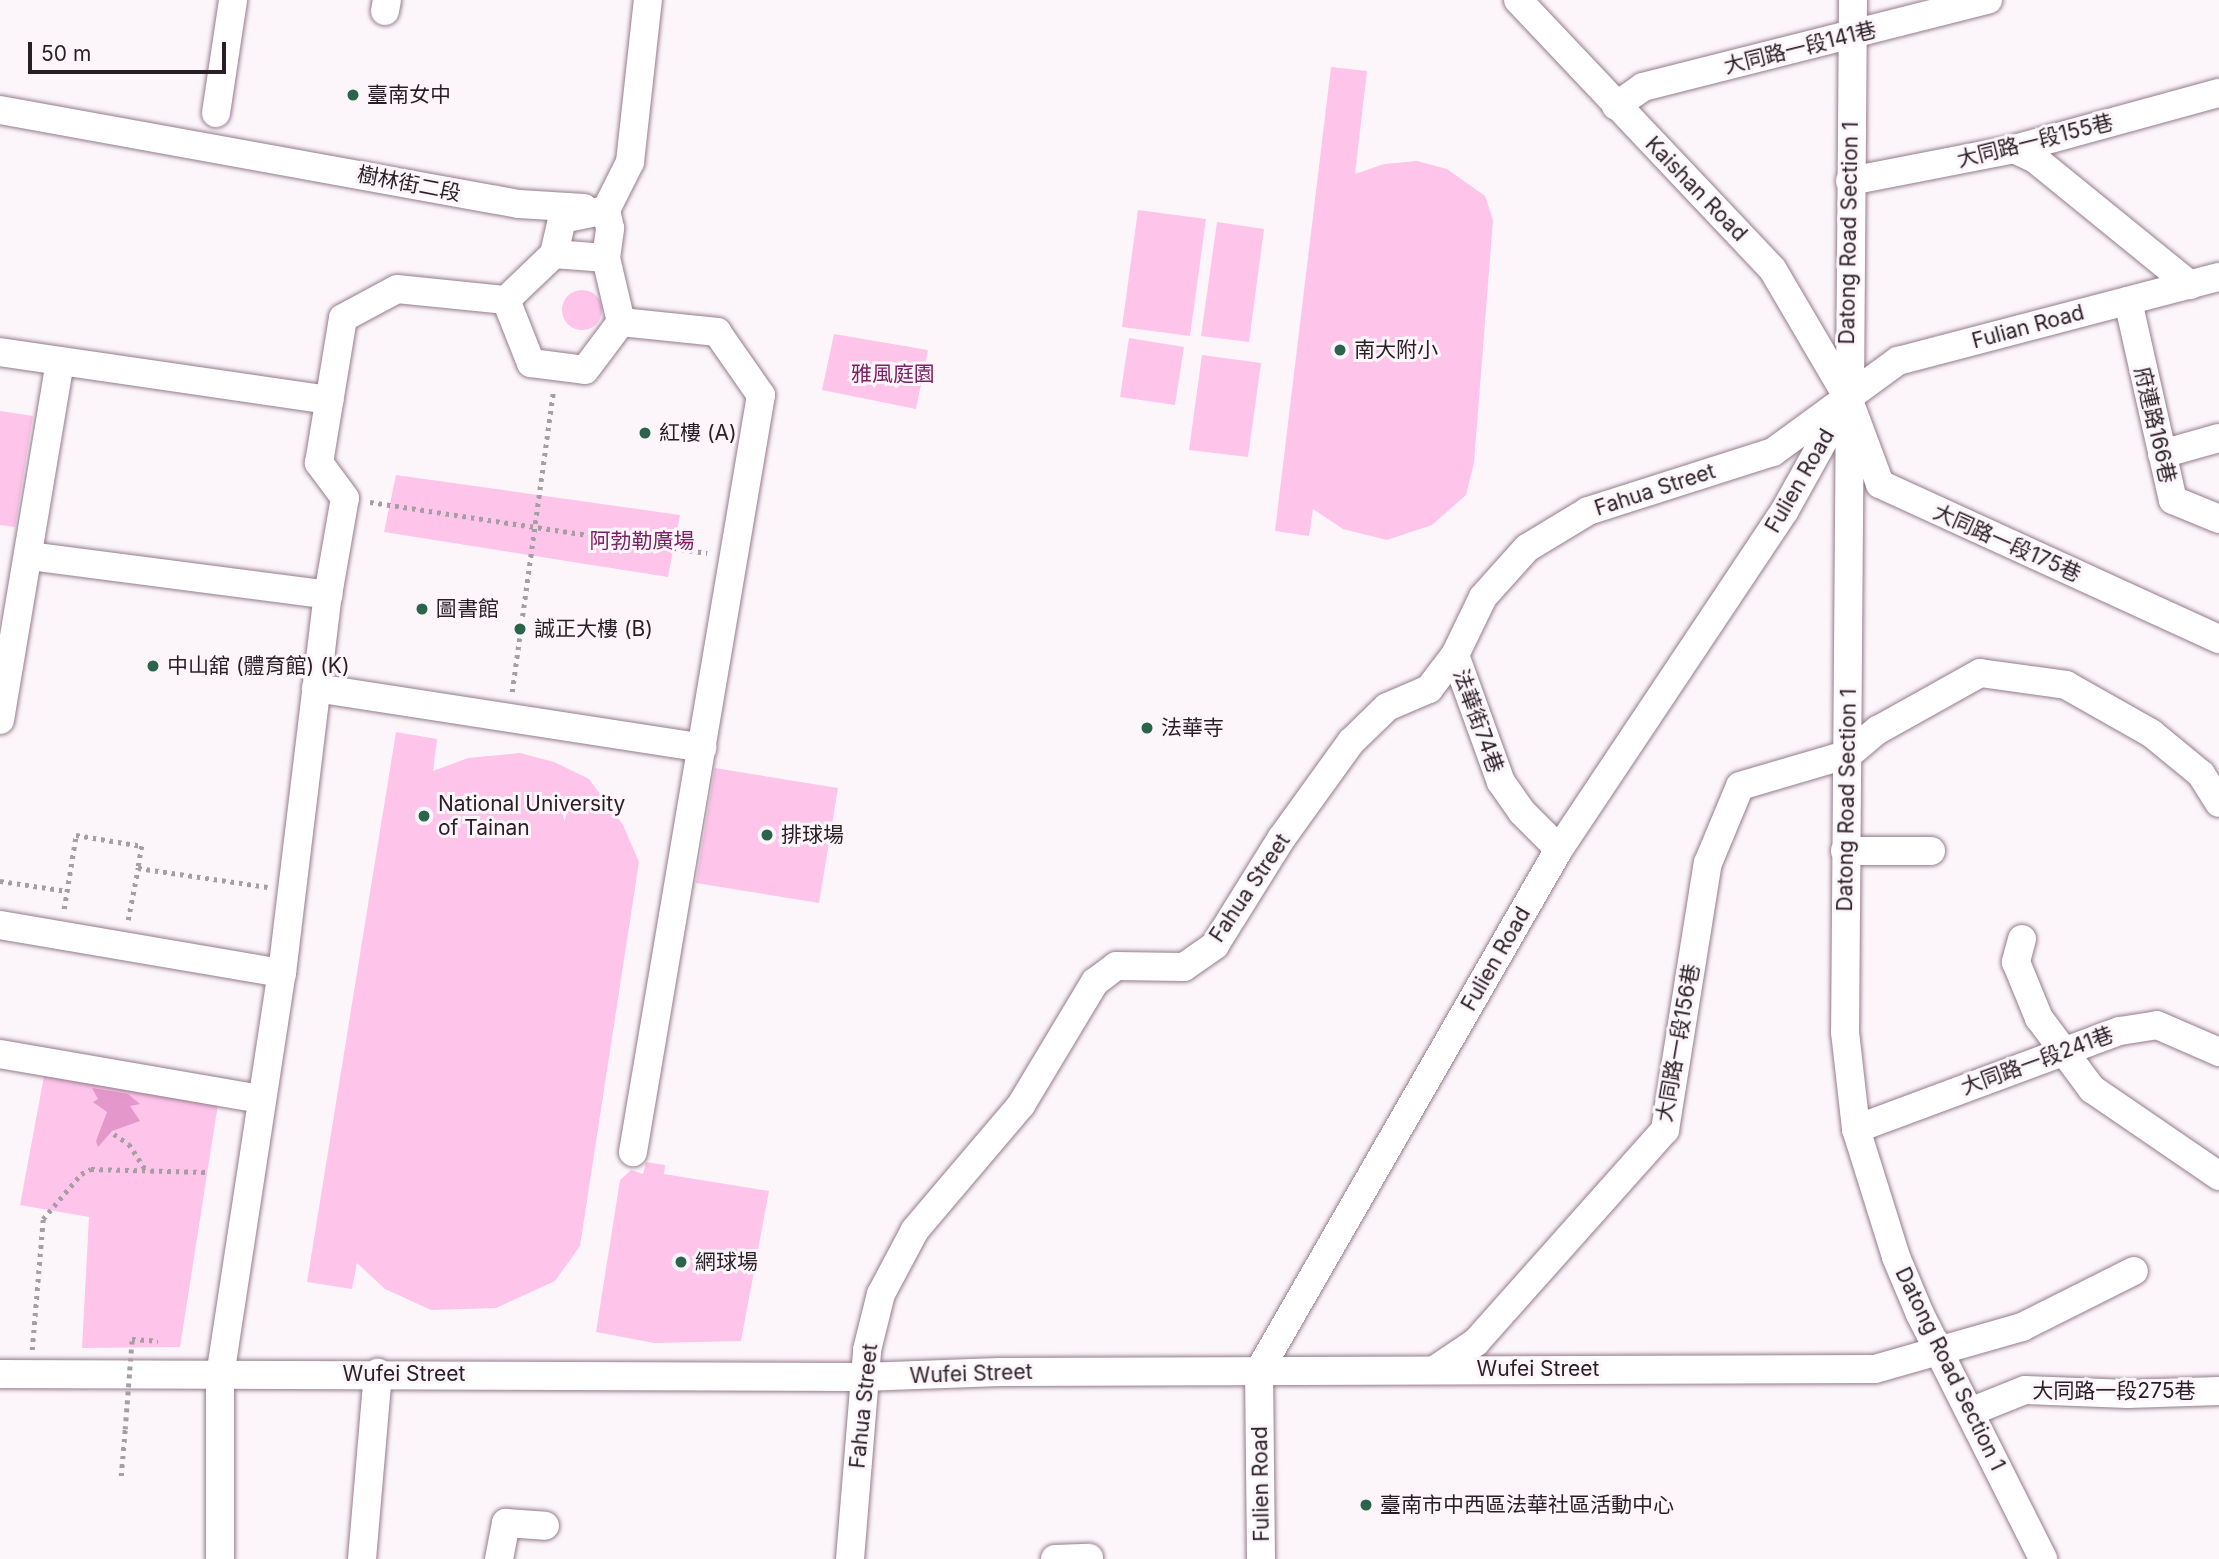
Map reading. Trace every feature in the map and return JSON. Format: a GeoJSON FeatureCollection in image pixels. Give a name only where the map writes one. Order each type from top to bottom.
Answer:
{"type":"FeatureCollection","features":[{"type":"Feature","properties":{"kind":"street"},"geometry":{"type":"LineString","coordinates":[[216,113],[233,0]]}},
{"type":"Feature","properties":{"kind":"street"},"geometry":{"type":"LineString","coordinates":[[621,322],[606,258],[610,228],[606,210],[629,162],[648,0]]}},
{"type":"Feature","properties":{"kind":"street","name":"Kaishan Road"},"geometry":{"type":"LineString","coordinates":[[1518,0],[1773,270],[1848,398]]}},
{"type":"Feature","properties":{"kind":"street","name":"Datong Road Section 1"},"geometry":{"type":"LineString","coordinates":[[1853,0],[1845,1032],[1856,1129],[1896,1257],[1940,1354],[2043,1559]]}},
{"type":"Feature","properties":{"kind":"street","name":"大同路一段141巷"},"geometry":{"type":"LineString","coordinates":[[1616,106],[1643,87],[1988,0]]}},
{"type":"Feature","properties":{"kind":"street","name":"大同路一段155巷"},"geometry":{"type":"LineString","coordinates":[[1850,181],[2014,149],[2219,93]]}},
{"type":"Feature","properties":{"kind":"street","name":"樹林街二段"},"geometry":{"type":"LineString","coordinates":[[0,110],[519,204],[606,210]]}},
{"type":"Feature","properties":{"kind":"street"},"geometry":{"type":"LineString","coordinates":[[2014,149],[2035,159],[2190,285]]}},
{"type":"Feature","properties":{"kind":"street"},"geometry":{"type":"LineString","coordinates":[[220,1559],[220,1376],[282,973],[328,595],[345,498],[319,463],[344,318],[397,289],[506,300],[554,254],[562,219],[606,210]]}},
{"type":"Feature","properties":{"kind":"street"},"geometry":{"type":"LineString","coordinates":[[554,254],[606,258]]}},
{"type":"Feature","properties":{"kind":"street","name":"Fulian Road"},"geometry":{"type":"LineString","coordinates":[[1848,398],[1898,361],[2219,277]]}},
{"type":"Feature","properties":{"kind":"street"},"geometry":{"type":"LineString","coordinates":[[506,300],[531,363],[585,370],[621,322]]}},
{"type":"Feature","properties":{"kind":"street","name":"府連路166巷"},"geometry":{"type":"LineString","coordinates":[[2128,301],[2173,500],[2219,519]]}},
{"type":"Feature","properties":{"kind":"street"},"geometry":{"type":"LineString","coordinates":[[621,322],[717,332],[761,395],[633,1152]]}},
{"type":"Feature","properties":{"kind":"street"},"geometry":{"type":"LineString","coordinates":[[0,352],[330,400]]}},
{"type":"Feature","properties":{"kind":"street"},"geometry":{"type":"LineString","coordinates":[[0,720],[60,362]]}},
{"type":"Feature","properties":{"kind":"street","name":"大同路一段175巷"},"geometry":{"type":"LineString","coordinates":[[1848,398],[1880,484],[2219,639]]}},
{"type":"Feature","properties":{"kind":"street","name":"Fahua Street"},"geometry":{"type":"LineString","coordinates":[[850,1559],[862,1377],[881,1294],[915,1230],[1021,1105],[1095,982],[1116,966],[1184,967],[1215,945],[1281,839],[1352,743],[1387,707],[1429,689],[1455,655],[1483,597],[1527,548],[1588,511],[1773,452],[1848,398]]}},
{"type":"Feature","properties":{"kind":"street","name":"Fulien Road"},"geometry":{"type":"LineString","coordinates":[[1261,1559],[1259,1371],[1559,849],[1785,510],[1848,398]]}},
{"type":"Feature","properties":{"kind":"street"},"geometry":{"type":"LineString","coordinates":[[2162,454],[2219,438]]}},
{"type":"Feature","properties":{"kind":"street"},"geometry":{"type":"LineString","coordinates":[[29,556],[328,595]]}},
{"type":"Feature","properties":{"kind":"street","name":"法華街74巷"},"geometry":{"type":"LineString","coordinates":[[1455,655],[1501,782],[1522,813],[1559,849]]}},
{"type":"Feature","properties":{"kind":"street"},"geometry":{"type":"LineString","coordinates":[[1849,754],[1945,690],[1980,673],[2066,685],[2130,721],[2201,774],[2219,803]]}},
{"type":"Feature","properties":{"kind":"street"},"geometry":{"type":"LineString","coordinates":[[316,688],[702,748]]}},
{"type":"Feature","properties":{"kind":"street","name":"大同路一段156巷"},"geometry":{"type":"LineString","coordinates":[[1436,1369],[1476,1342],[1665,1130],[1708,863],[1740,786],[1849,754]]}},
{"type":"Feature","properties":{"kind":"street"},"geometry":{"type":"LineString","coordinates":[[1845,851],[1931,851]]}},
{"type":"Feature","properties":{"kind":"street"},"geometry":{"type":"LineString","coordinates":[[0,925],[282,973]]}},
{"type":"Feature","properties":{"kind":"street"},"geometry":{"type":"LineString","coordinates":[[2022,939],[2016,962],[2039,1018],[2092,1090],[2219,1176]]}},
{"type":"Feature","properties":{"kind":"street","name":"大同路一段241巷"},"geometry":{"type":"LineString","coordinates":[[1856,1129],[2060,1050],[2157,1025],[2219,1052]]}},
{"type":"Feature","properties":{"kind":"street"},"geometry":{"type":"LineString","coordinates":[[0,1054],[261,1099]]}},
{"type":"Feature","properties":{"kind":"street","name":"Wufei Street"},"geometry":{"type":"LineString","coordinates":[[0,1374],[220,1376],[378,1373],[862,1377],[1436,1369],[1875,1369],[1940,1354],[2022,1327],[2134,1271]]}},
{"type":"Feature","properties":{"kind":"street"},"geometry":{"type":"LineString","coordinates":[[362,1559],[378,1373]]}},
{"type":"Feature","properties":{"kind":"street","name":"大同路一段275巷"},"geometry":{"type":"LineString","coordinates":[[1970,1412],[2025,1390],[2128,1394],[2219,1391]]}},
{"type":"Feature","properties":{"kind":"street"},"geometry":{"type":"LineString","coordinates":[[499,1559],[506,1523],[545,1526]]}},
{"type":"Feature","properties":{"kind":"street"},"geometry":{"type":"LineString","coordinates":[[1055,1559],[1089,1558]]}},
{"type":"Feature","properties":{"kind":"path"},"geometry":{"type":"LineString","coordinates":[[508,718],[557,367]]}},
{"type":"Feature","properties":{"kind":"path"},"geometry":{"type":"LineString","coordinates":[[345,498],[734,557]]}},
{"type":"Feature","properties":{"kind":"path"},"geometry":{"type":"LineString","coordinates":[[77,912],[64,910],[76,835],[142,846],[130,920],[117,918]]}},
{"type":"Feature","properties":{"kind":"path"},"geometry":{"type":"LineString","coordinates":[[138,868],[293,891]]}},
{"type":"Feature","properties":{"kind":"path"},"geometry":{"type":"LineString","coordinates":[[0,881],[67,891]]}},
{"type":"Feature","properties":{"kind":"path"},"geometry":{"type":"LineString","coordinates":[[114,1135],[129,1144],[145,1170]]}},
{"type":"Feature","properties":{"kind":"path"},"geometry":{"type":"LineString","coordinates":[[32,1355],[43,1219],[81,1174],[91,1168],[206,1172]]}},
{"type":"Feature","properties":{"kind":"path"},"geometry":{"type":"LineString","coordinates":[[121,1476],[132,1339],[158,1341]]}},
{"type":"Feature","properties":{"kind":"green space"},"geometry":{"type":"Polygon","coordinates":[[[1331,67],[1367,71],[1355,174],[1384,164],[1417,161],[1447,169],[1485,196],[1493,220],[1474,463],[1466,495],[1432,525],[1387,540],[1343,529],[1313,509],[1309,536],[1275,531],[1331,67]]]}},
{"type":"Feature","properties":{"kind":"green space"},"geometry":{"type":"Polygon","coordinates":[[[1138,210],[1206,219],[1190,336],[1122,327],[1138,210]]]}},
{"type":"Feature","properties":{"kind":"green space"},"geometry":{"type":"Polygon","coordinates":[[[1217,222],[1264,229],[1249,342],[1201,336],[1217,222]]]}},
{"type":"Feature","properties":{"kind":"green space"},"geometry":{"type":"Polygon","coordinates":[[[582,290],[590,291],[596,296],[601,302],[601,318],[596,324],[590,329],[582,330],[574,329],[568,324],[563,318],[562,310],[563,302],[568,296],[574,291],[582,290]]]}},
{"type":"Feature","properties":{"kind":"green space","name":"雅風庭園"},"geometry":{"type":"Polygon","coordinates":[[[834,334],[928,350],[916,409],[822,390],[834,334]]]}},
{"type":"Feature","properties":{"kind":"green space"},"geometry":{"type":"Polygon","coordinates":[[[1129,338],[1184,347],[1175,405],[1120,397],[1129,338]]]}},
{"type":"Feature","properties":{"kind":"green space"},"geometry":{"type":"Polygon","coordinates":[[[1202,355],[1261,363],[1248,457],[1189,450],[1202,355]]]}},
{"type":"Feature","properties":{"kind":"green space"},"geometry":{"type":"Polygon","coordinates":[[[0,411],[33,416],[15,527],[0,525],[0,411]]]}},
{"type":"Feature","properties":{"kind":"green space","name":"阿勃勒廣場"},"geometry":{"type":"Polygon","coordinates":[[[396,475],[680,515],[668,577],[384,532],[396,475]]]}},
{"type":"Feature","properties":{"kind":"green space"},"geometry":{"type":"Polygon","coordinates":[[[396,732],[437,739],[433,771],[468,758],[520,753],[554,762],[589,779],[623,825],[639,862],[580,1246],[555,1281],[496,1308],[431,1310],[385,1289],[357,1263],[352,1289],[307,1282],[396,732]]]}},
{"type":"Feature","properties":{"kind":"green space","name":"排球場"},"geometry":{"type":"Polygon","coordinates":[[[715,768],[838,788],[819,903],[696,883],[715,768]]]}},
{"type":"Feature","properties":{"kind":"green space"},"geometry":{"type":"Polygon","coordinates":[[[45,1071],[218,1104],[180,1347],[82,1348],[89,1217],[20,1205],[45,1071]]]}},
{"type":"Feature","properties":{"kind":"green space","name":"網球場"},"geometry":{"type":"Polygon","coordinates":[[[646,1162],[665,1165],[664,1174],[769,1191],[741,1341],[654,1343],[596,1332],[620,1180],[631,1170],[643,1174],[646,1162]]]}},
{"type":"Feature","properties":{"kind":"shaded area"},"geometry":{"type":"Polygon","coordinates":[[[92,1088],[128,1094],[140,1104],[130,1106],[140,1121],[112,1131],[98,1147],[96,1141],[107,1112],[93,1102],[98,1099],[92,1088]]]}},
{"type":"Feature","properties":{"kind":"place","name":"臺南女中"},"geometry":{"type":"Point","coordinates":[353,95]}},
{"type":"Feature","properties":{"kind":"place","name":"南大附小"},"geometry":{"type":"Point","coordinates":[1340,350]}},
{"type":"Feature","properties":{"kind":"place","name":"紅樓 (A)"},"geometry":{"type":"Point","coordinates":[645,433]}},
{"type":"Feature","properties":{"kind":"place","name":"圖書館"},"geometry":{"type":"Point","coordinates":[422,609]}},
{"type":"Feature","properties":{"kind":"place","name":"誠正大樓 (B)"},"geometry":{"type":"Point","coordinates":[520,629]}},
{"type":"Feature","properties":{"kind":"place","name":"中山舘 (體育館) (K)"},"geometry":{"type":"Point","coordinates":[153,666]}},
{"type":"Feature","properties":{"kind":"place","name":"法華寺"},"geometry":{"type":"Point","coordinates":[1147,728]}},
{"type":"Feature","properties":{"kind":"place","name":"National University of Tainan"},"geometry":{"type":"Point","coordinates":[424,816]}},
{"type":"Feature","properties":{"kind":"place","name":"排球場"},"geometry":{"type":"Point","coordinates":[767,835]}},
{"type":"Feature","properties":{"kind":"place","name":"網球場"},"geometry":{"type":"Point","coordinates":[681,1262]}},
{"type":"Feature","properties":{"kind":"place","name":"臺南市中西區法華社區活動中心"},"geometry":{"type":"Point","coordinates":[1366,1505]}}]}
